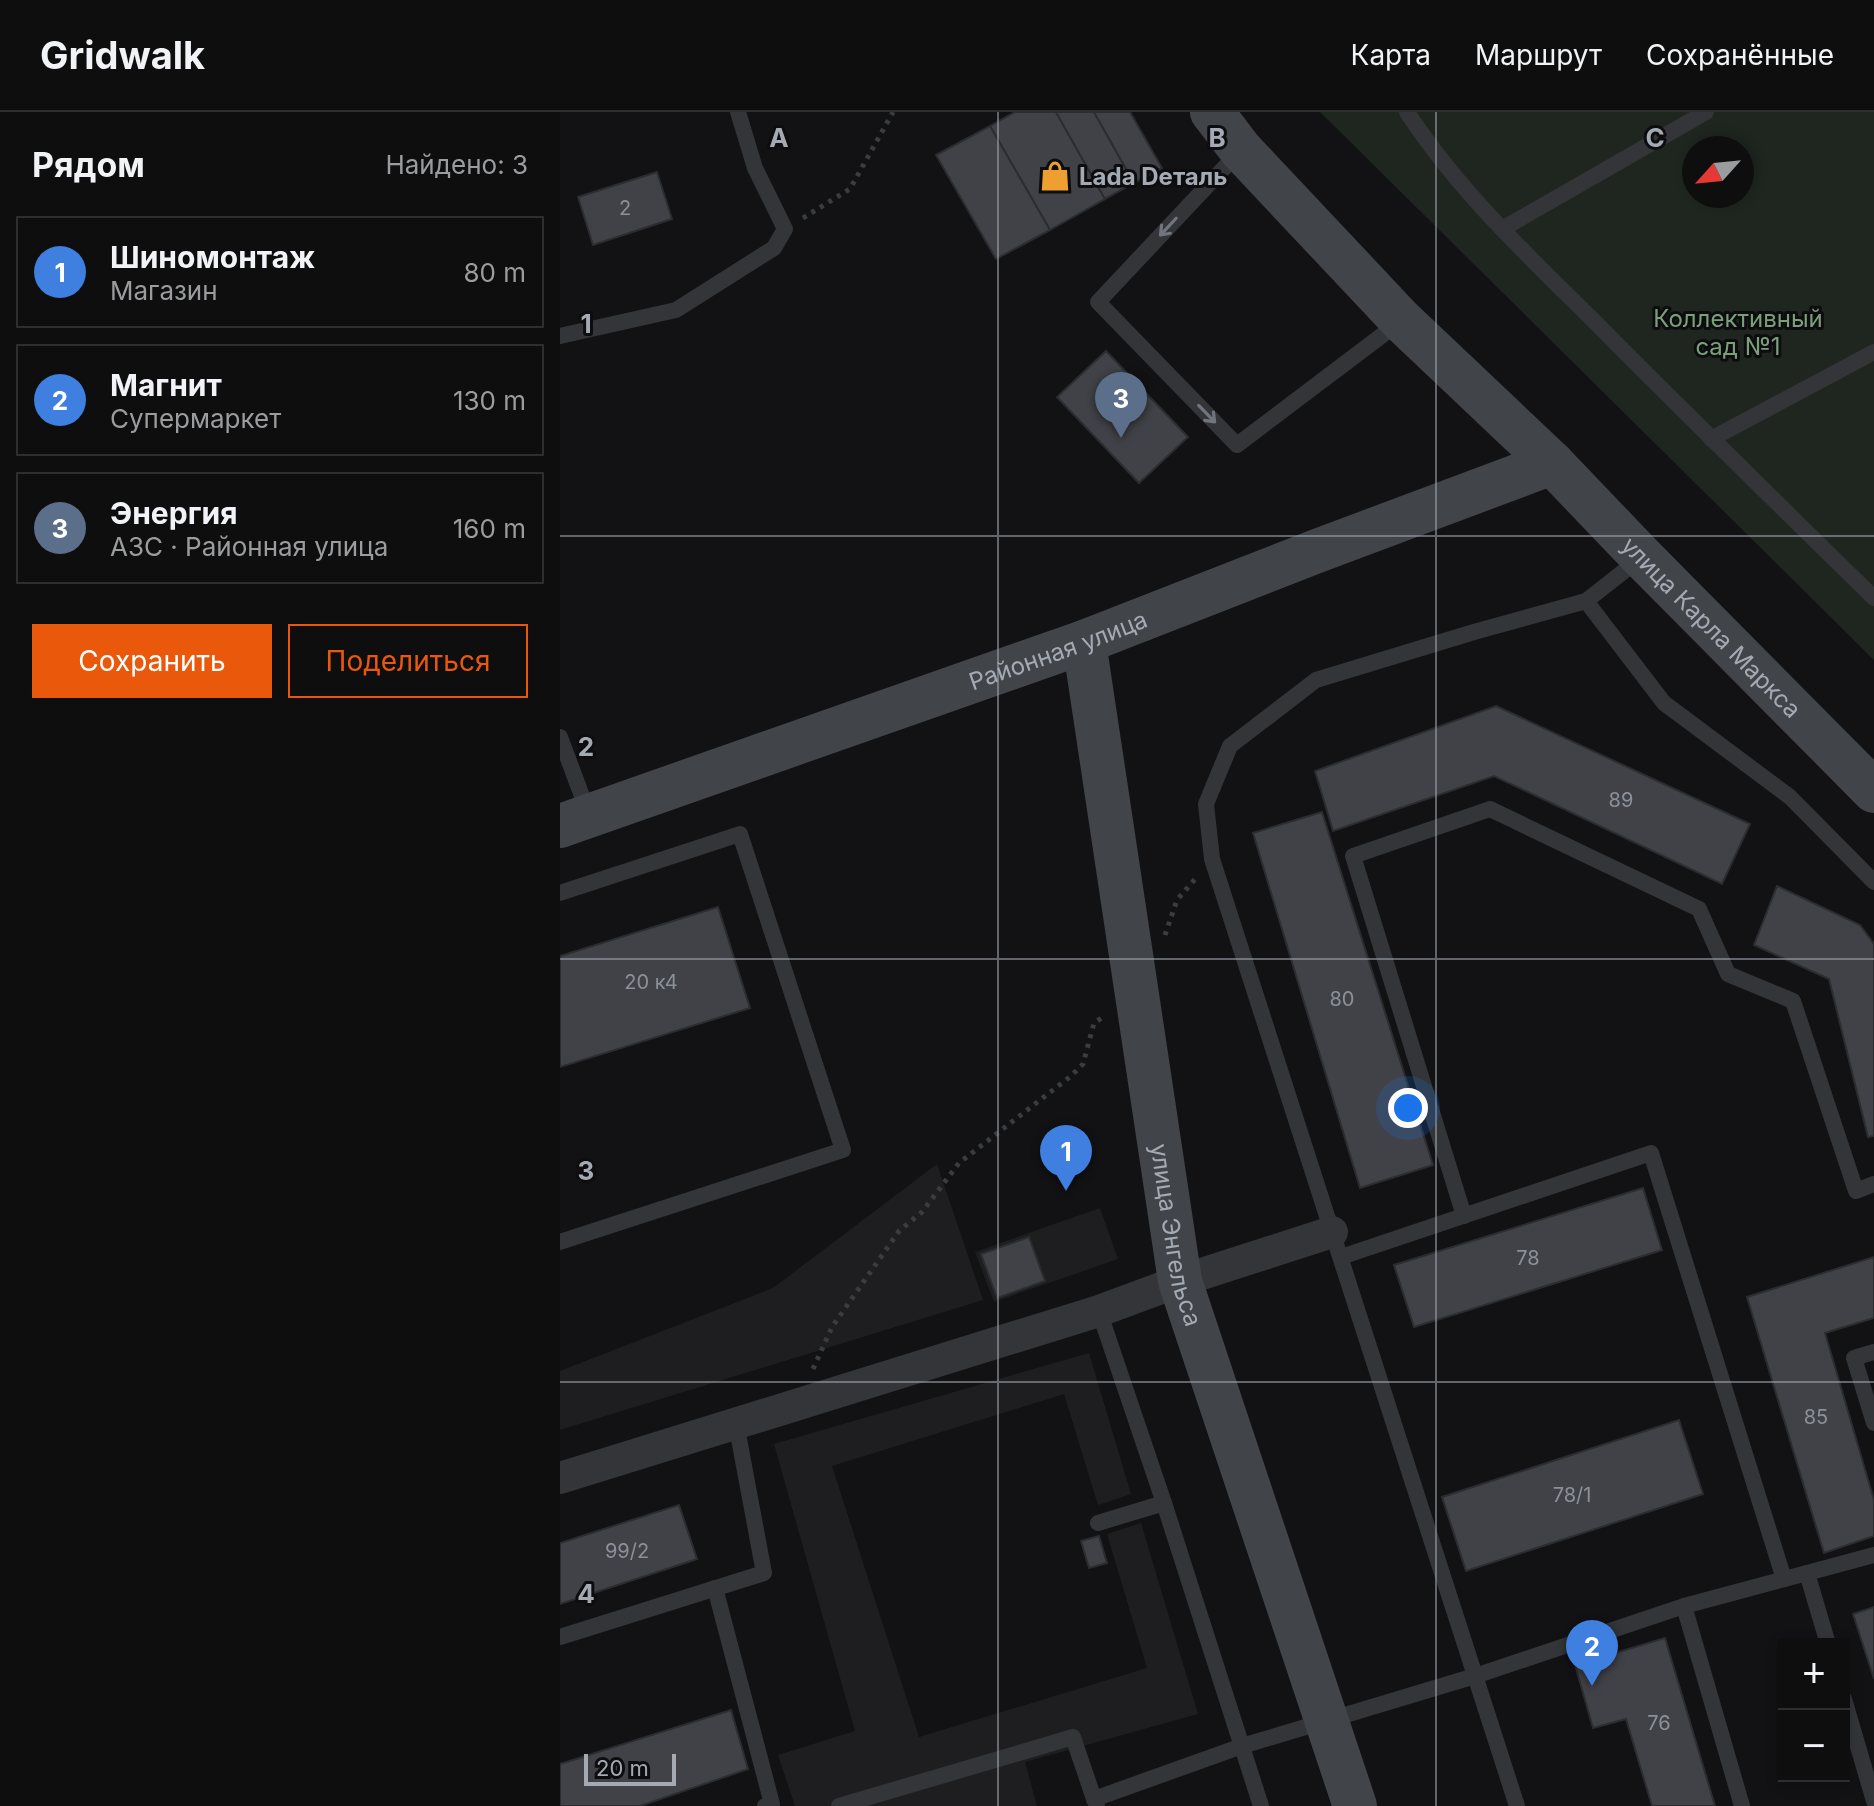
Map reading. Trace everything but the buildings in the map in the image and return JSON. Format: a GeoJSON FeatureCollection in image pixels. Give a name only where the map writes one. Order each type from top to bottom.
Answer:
{"type":"FeatureCollection","features":[{"type":"Feature","properties":{"kind":"street","name":"улица Карла Маркса"},"geometry":{"type":"LineString","coordinates":[[1212,112],[1241,150],[1401,320],[1552,463],[1874,791]]}},
{"type":"Feature","properties":{"kind":"street","name":"Районная улица"},"geometry":{"type":"LineString","coordinates":[[575,821],[1084,642],[1552,463]]}},
{"type":"Feature","properties":{"kind":"street","name":"улица Энгельса"},"geometry":{"type":"LineString","coordinates":[[1084,642],[1180,1281],[1355,1806]]}},
{"type":"Feature","properties":{"kind":"street"},"geometry":{"type":"LineString","coordinates":[[560,1478],[1099,1311],[1180,1281],[1336,1244]]}},
{"type":"Feature","properties":{"kind":"lane"},"geometry":{"type":"LineString","coordinates":[[560,336],[676,310],[774,248],[785,229],[755,168],[738,112]]}},
{"type":"Feature","properties":{"kind":"lane"},"geometry":{"type":"LineString","coordinates":[[1407,112],[1425,140],[1502,229],[1874,598]]}},
{"type":"Feature","properties":{"kind":"lane"},"geometry":{"type":"LineString","coordinates":[[1502,229],[1706,112]]}},
{"type":"Feature","properties":{"kind":"lane"},"geometry":{"type":"LineString","coordinates":[[1241,150],[1098,302],[1237,445],[1401,320]]}},
{"type":"Feature","properties":{"kind":"lane"},"geometry":{"type":"LineString","coordinates":[[1711,439],[1874,352]]}},
{"type":"Feature","properties":{"kind":"lane"},"geometry":{"type":"LineString","coordinates":[[1517,1806],[1212,859],[1206,804],[1230,746],[1316,680],[1586,601],[1642,557]]}},
{"type":"Feature","properties":{"kind":"lane"},"geometry":{"type":"LineString","coordinates":[[1586,601],[1664,703],[1790,797],[1874,882]]}},
{"type":"Feature","properties":{"kind":"lane"},"geometry":{"type":"LineString","coordinates":[[560,737],[575,821]]}},
{"type":"Feature","properties":{"kind":"lane"},"geometry":{"type":"LineString","coordinates":[[1464,1216],[1353,856],[1490,809],[1699,909],[1728,974],[1793,1001],[1856,1191],[1874,1184]]}},
{"type":"Feature","properties":{"kind":"lane"},"geometry":{"type":"LineString","coordinates":[[560,893],[740,834],[843,1150],[560,1242]]}},
{"type":"Feature","properties":{"kind":"lane"},"geometry":{"type":"LineString","coordinates":[[1336,1244],[1464,1216],[1651,1153],[1784,1579]]}},
{"type":"Feature","properties":{"kind":"lane"},"geometry":{"type":"LineString","coordinates":[[1099,1311],[1261,1806]]}},
{"type":"Feature","properties":{"kind":"lane"},"geometry":{"type":"LineString","coordinates":[[1874,1352],[1854,1358],[1874,1423]]}},
{"type":"Feature","properties":{"kind":"lane"},"geometry":{"type":"LineString","coordinates":[[560,1637],[764,1573],[736,1423]]}},
{"type":"Feature","properties":{"kind":"lane"},"geometry":{"type":"LineString","coordinates":[[1098,1523],[1164,1503]]}},
{"type":"Feature","properties":{"kind":"lane"},"geometry":{"type":"LineString","coordinates":[[839,1806],[1073,1737],[1096,1802],[1242,1746],[1475,1676],[1684,1606],[1874,1555]]}},
{"type":"Feature","properties":{"kind":"lane"},"geometry":{"type":"LineString","coordinates":[[1807,1573],[1826,1638]]}},
{"type":"Feature","properties":{"kind":"lane"},"geometry":{"type":"LineString","coordinates":[[715,1588],[772,1804],[765,1806]]}},
{"type":"Feature","properties":{"kind":"lane"},"geometry":{"type":"LineString","coordinates":[[1684,1606],[1742,1806]]}},
{"type":"Feature","properties":{"kind":"lane"},"geometry":{"type":"LineString","coordinates":[[1847,1710],[1874,1801]]}},
{"type":"Feature","properties":{"kind":"path"},"geometry":{"type":"LineString","coordinates":[[785,229],[850,189],[893,112]]}},
{"type":"Feature","properties":{"kind":"path"},"geometry":{"type":"LineString","coordinates":[[1160,939],[1167,933],[1177,900],[1212,859]]}},
{"type":"Feature","properties":{"kind":"path"},"geometry":{"type":"LineString","coordinates":[[798,1404],[832,1327],[899,1231],[922,1212],[959,1163],[1083,1064],[1094,1023],[1136,988]]}},
{"type":"Feature","properties":{"kind":"shaded area"},"geometry":{"type":"Polygon","coordinates":[[[937,1164],[983,1300],[560,1430],[560,1371],[773,1288],[937,1164]]]}},
{"type":"Feature","properties":{"kind":"shaded area"},"geometry":{"type":"Polygon","coordinates":[[[1100,1208],[1118,1259],[994,1302],[975,1252],[1100,1208]]]}},
{"type":"Feature","properties":{"kind":"shaded area"},"geometry":{"type":"Polygon","coordinates":[[[1089,1353],[1131,1494],[1098,1505],[1064,1394],[832,1466],[919,1737],[1147,1668],[1107,1534],[1141,1523],[1198,1714],[1025,1762],[1037,1806],[795,1806],[778,1755],[855,1731],[774,1444],[1089,1353]]]}},
{"type":"Feature","properties":{"kind":"green space","name":"Коллективный сад №1"},"geometry":{"type":"Polygon","coordinates":[[[1320,112],[1874,112],[1874,660],[1320,112]]]}},
{"type":"Feature","properties":{"kind":"place","name":"Lada Dеталь"},"geometry":{"type":"Point","coordinates":[1055,176]}},
{"type":"Feature","properties":{"kind":"place","name":"Энергия"},"geometry":{"type":"Point","coordinates":[1121,438]}},
{"type":"Feature","properties":{"kind":"place","name":"Шиномонтаж"},"geometry":{"type":"Point","coordinates":[1066,1191]}},
{"type":"Feature","properties":{"kind":"place","name":"Магнит"},"geometry":{"type":"Point","coordinates":[1592,1686]}}]}
